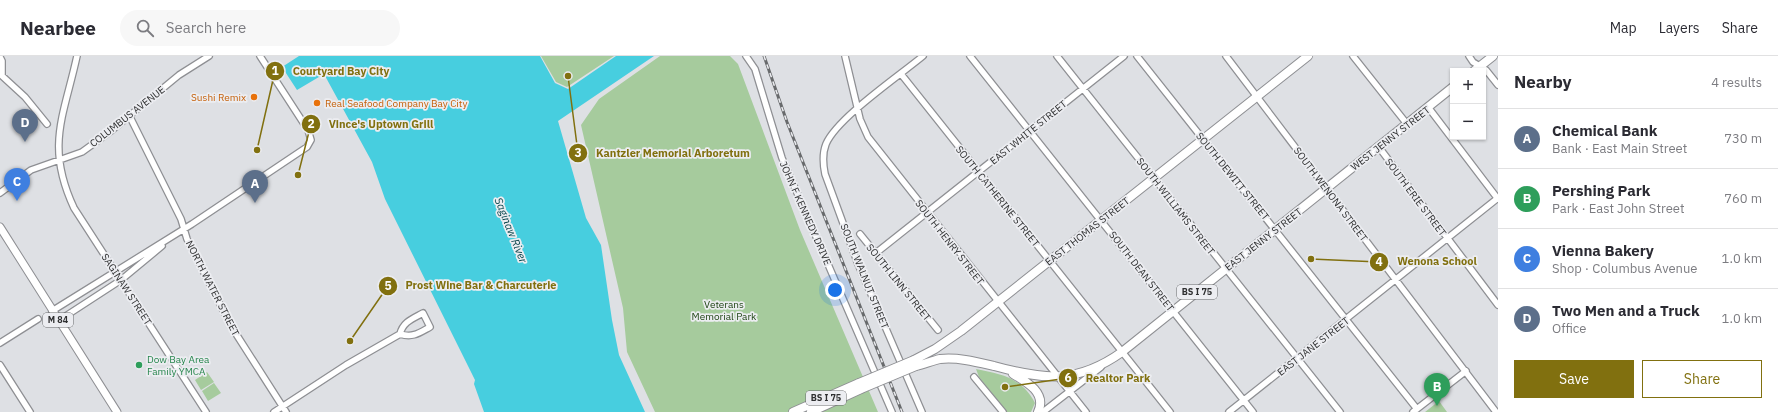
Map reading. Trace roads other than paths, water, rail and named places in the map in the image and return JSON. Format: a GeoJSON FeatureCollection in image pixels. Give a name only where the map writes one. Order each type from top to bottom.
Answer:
{"type":"FeatureCollection","features":[{"type":"Feature","properties":{"kind":"highway","name":"BS I 75"},"geometry":{"type":"LineString","coordinates":[[1257,96],[1308,56]]}},
{"type":"Feature","properties":{"kind":"highway"},"geometry":{"type":"LineString","coordinates":[[1477,68],[1493,56]]}},
{"type":"Feature","properties":{"kind":"highway","name":"WEST JENNY STREET"},"geometry":{"type":"LineString","coordinates":[[1326,188],[1450,89]]}},
{"type":"Feature","properties":{"kind":"highway","name":"EAST THOMAS STREET"},"geometry":{"type":"LineString","coordinates":[[915,363],[998,302],[1257,96]]}},
{"type":"Feature","properties":{"kind":"highway","name":"EAST JENNY STREET"},"geometry":{"type":"LineString","coordinates":[[1058,377],[1096,368],[1122,352],[1326,188]]}},
{"type":"Feature","properties":{"kind":"highway","name":"BS I 75"},"geometry":{"type":"LineString","coordinates":[[794,412],[915,363],[951,359],[973,361],[1040,376],[1058,377]]}},
{"type":"Feature","properties":{"kind":"highway"},"geometry":{"type":"LineString","coordinates":[[1001,368],[1034,388],[1039,396],[1040,408],[1038,412]]}},
{"type":"Feature","properties":{"kind":"highway","name":"BS I 75"},"geometry":{"type":"LineString","coordinates":[[811,412],[860,386]]}},
{"type":"Feature","properties":{"kind":"main road","name":"M 84"},"geometry":{"type":"LineString","coordinates":[[0,228],[117,412]]}},
{"type":"Feature","properties":{"kind":"street","name":"SAGINAW STREET"},"geometry":{"type":"LineString","coordinates":[[77,56],[62,114],[59,161],[65,188],[74,208],[206,412]]}},
{"type":"Feature","properties":{"kind":"street","name":"COLUMBUS AVENUE"},"geometry":{"type":"LineString","coordinates":[[0,193],[31,170],[82,152],[179,76],[209,56]]}},
{"type":"Feature","properties":{"kind":"street"},"geometry":{"type":"LineString","coordinates":[[52,311],[184,229],[307,147],[311,140],[308,130],[260,56]]}},
{"type":"Feature","properties":{"kind":"street","name":"JOHN F KENNEDY DRIVE"},"geometry":{"type":"LineString","coordinates":[[746,56],[755,69],[782,158],[892,412]]}},
{"type":"Feature","properties":{"kind":"street","name":"SOUTH HENRY STREET"},"geometry":{"type":"LineString","coordinates":[[845,56],[863,128],[868,137],[1086,412]]}},
{"type":"Feature","properties":{"kind":"street"},"geometry":{"type":"LineString","coordinates":[[858,108],[923,56]]}},
{"type":"Feature","properties":{"kind":"street","name":"SOUTH DEAN STREET"},"geometry":{"type":"LineString","coordinates":[[970,56],[1102,220],[1253,412]]}},
{"type":"Feature","properties":{"kind":"street","name":"SOUTH WILLIAMS STREET"},"geometry":{"type":"LineString","coordinates":[[1057,56],[1340,412]]}},
{"type":"Feature","properties":{"kind":"street","name":"EAST WHITE STREET"},"geometry":{"type":"LineString","coordinates":[[876,253],[1124,56]]}},
{"type":"Feature","properties":{"kind":"street","name":"SOUTH DEWITT STREET"},"geometry":{"type":"LineString","coordinates":[[1137,56],[1346,319],[1415,410]]}},
{"type":"Feature","properties":{"kind":"street","name":"SOUTH WENONA STREET"},"geometry":{"type":"LineString","coordinates":[[1226,56],[1466,371],[1494,410]]}},
{"type":"Feature","properties":{"kind":"street"},"geometry":{"type":"LineString","coordinates":[[1353,56],[1407,124]]}},
{"type":"Feature","properties":{"kind":"street"},"geometry":{"type":"LineString","coordinates":[[1469,56],[1477,68]]}},
{"type":"Feature","properties":{"kind":"street"},"geometry":{"type":"LineString","coordinates":[[0,57],[2,61],[1,75],[25,97],[47,124]]}},
{"type":"Feature","properties":{"kind":"street"},"geometry":{"type":"LineString","coordinates":[[1486,70],[1498,85]]}},
{"type":"Feature","properties":{"kind":"street","name":"SOUTH CATHERINE STREET"},"geometry":{"type":"LineString","coordinates":[[901,74],[1170,412]]}},
{"type":"Feature","properties":{"kind":"street"},"geometry":{"type":"LineString","coordinates":[[1428,107],[1498,198]]}},
{"type":"Feature","properties":{"kind":"street","name":"SOUTH WALNUT STREET"},"geometry":{"type":"LineString","coordinates":[[858,108],[837,126],[829,138],[823,154],[825,174],[858,264],[922,412]]}},
{"type":"Feature","properties":{"kind":"street","name":"NORTH WATER STREET"},"geometry":{"type":"LineString","coordinates":[[129,115],[181,219],[187,239],[231,326],[286,412]]}},
{"type":"Feature","properties":{"kind":"street","name":"SOUTH ERIE STREET"},"geometry":{"type":"LineString","coordinates":[[1378,146],[1498,305]]}},
{"type":"Feature","properties":{"kind":"street","name":"EAST JANE STREET"},"geometry":{"type":"LineString","coordinates":[[1229,412],[1498,198]]}},
{"type":"Feature","properties":{"kind":"street"},"geometry":{"type":"LineString","coordinates":[[58,320],[121,280],[177,233]]}},
{"type":"Feature","properties":{"kind":"street","name":"SOUTH LINN STREET"},"geometry":{"type":"LineString","coordinates":[[860,234],[938,330]]}},
{"type":"Feature","properties":{"kind":"street"},"geometry":{"type":"LineString","coordinates":[[274,412],[346,365],[400,334],[402,327],[406,322],[423,313],[430,327],[414,336],[408,337],[400,334]]}},
{"type":"Feature","properties":{"kind":"street"},"geometry":{"type":"LineString","coordinates":[[0,343],[38,319]]}},
{"type":"Feature","properties":{"kind":"street","name":"EAST JENNY STREET"},"geometry":{"type":"LineString","coordinates":[[1043,412],[1106,363]]}},
{"type":"Feature","properties":{"kind":"street"},"geometry":{"type":"LineString","coordinates":[[0,365],[30,412]]}},
{"type":"Feature","properties":{"kind":"street"},"geometry":{"type":"LineString","coordinates":[[1415,410],[1466,371]]}},
{"type":"Feature","properties":{"kind":"street"},"geometry":{"type":"LineString","coordinates":[[974,377],[1003,412]]}},
{"type":"Feature","properties":{"kind":"water","name":"Saginaw River"},"geometry":{"type":"Polygon","coordinates":[[[299,56],[540,56],[555,83],[568,89],[616,56],[654,56],[558,121],[586,218],[601,245],[612,320],[619,355],[645,412],[484,412],[474,384],[475,380],[385,199],[372,162],[324,74],[297,90],[282,67],[299,56]]]}},
{"type":"Feature","properties":{"kind":"railway"},"geometry":{"type":"LineString","coordinates":[[764,56],[787,122],[902,412]]}},
{"type":"Feature","properties":{"kind":"place","name":"Kantzler Memorial Arboretum"},"geometry":{"type":"Point","coordinates":[568,76]}},
{"type":"Feature","properties":{"kind":"place","name":"Sushi Remix"},"geometry":{"type":"Point","coordinates":[254,97]}},
{"type":"Feature","properties":{"kind":"place","name":"Real Seafood Company Bay City"},"geometry":{"type":"Point","coordinates":[317,103]}},
{"type":"Feature","properties":{"kind":"place","name":"Two Men and a Truck"},"geometry":{"type":"Point","coordinates":[25,142]}},
{"type":"Feature","properties":{"kind":"place","name":"Courtyard Bay City"},"geometry":{"type":"Point","coordinates":[257,150]}},
{"type":"Feature","properties":{"kind":"place","name":"Vince's Uptown Grill"},"geometry":{"type":"Point","coordinates":[298,175]}},
{"type":"Feature","properties":{"kind":"place","name":"Vienna Bakery"},"geometry":{"type":"Point","coordinates":[17,201]}},
{"type":"Feature","properties":{"kind":"place","name":"Chemical Bank"},"geometry":{"type":"Point","coordinates":[255,203]}},
{"type":"Feature","properties":{"kind":"place","name":"Wenona School"},"geometry":{"type":"Point","coordinates":[1311,259]}},
{"type":"Feature","properties":{"kind":"place","name":"Prost Wine Bar & Charcuterie"},"geometry":{"type":"Point","coordinates":[350,341]}},
{"type":"Feature","properties":{"kind":"place","name":"Dow Bay Area Family YMCA"},"geometry":{"type":"Point","coordinates":[139,365]}},
{"type":"Feature","properties":{"kind":"place","name":"Realtor Park"},"geometry":{"type":"Point","coordinates":[1005,387]}},
{"type":"Feature","properties":{"kind":"place","name":"Pershing Park"},"geometry":{"type":"Point","coordinates":[1437,406]}},
{"type":"Feature","properties":{"kind":"park label","name":"Veterans Memorial Park"},"geometry":{"type":"Point","coordinates":[724,310]}}]}
